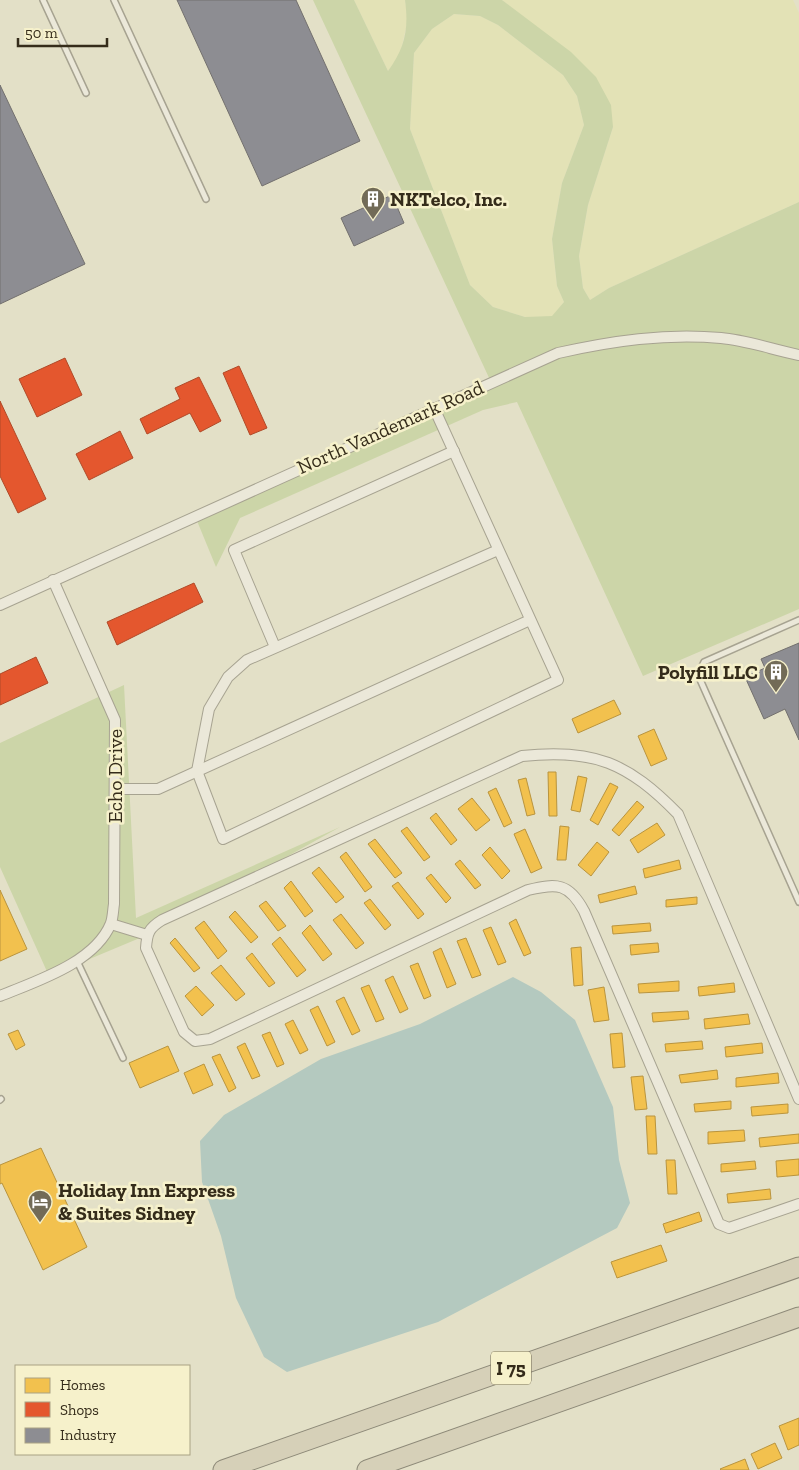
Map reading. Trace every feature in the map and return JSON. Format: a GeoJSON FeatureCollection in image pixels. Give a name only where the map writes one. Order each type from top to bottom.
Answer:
{"type":"FeatureCollection","features":[{"type":"Feature","properties":{"kind":"highway","name":"I 75"},"geometry":{"type":"LineString","coordinates":[[223,1470],[799,1267]]}},
{"type":"Feature","properties":{"kind":"highway","name":"I 75"},"geometry":{"type":"LineString","coordinates":[[366,1470],[799,1317]]}},
{"type":"Feature","properties":{"kind":"highway"},"geometry":{"type":"LineString","coordinates":[[205,1470],[256,1458]]}},
{"type":"Feature","properties":{"kind":"street","name":"North Vandemark Road"},"geometry":{"type":"LineString","coordinates":[[0,605],[558,353],[610,341],[651,337],[722,338],[799,356]]}},
{"type":"Feature","properties":{"kind":"street"},"geometry":{"type":"LineString","coordinates":[[434,408],[558,680],[223,839],[197,771],[208,709],[228,678],[247,660],[498,550]]}},
{"type":"Feature","properties":{"kind":"street"},"geometry":{"type":"LineString","coordinates":[[275,647],[234,550],[454,451]]}},
{"type":"Feature","properties":{"kind":"street","name":"Echo Drive"},"geometry":{"type":"LineString","coordinates":[[53,580],[115,720],[114,904],[111,924]]}},
{"type":"Feature","properties":{"kind":"street"},"geometry":{"type":"LineString","coordinates":[[115,789],[158,789],[530,620]]}},
{"type":"Feature","properties":{"kind":"street"},"geometry":{"type":"LineString","coordinates":[[799,1099],[678,814],[656,792],[616,765],[592,756],[566,753],[522,756],[162,920],[152,926],[147,935],[146,948],[184,1032],[195,1042],[210,1039],[528,890],[548,885],[563,887],[576,898],[584,911],[719,1224],[729,1228],[799,1204]]}},
{"type":"Feature","properties":{"kind":"street"},"geometry":{"type":"LineString","coordinates":[[0,996],[77,961],[96,944],[111,924],[147,935]]}},
{"type":"Feature","properties":{"kind":"lane"},"geometry":{"type":"LineString","coordinates":[[42,0],[86,93]]}},
{"type":"Feature","properties":{"kind":"lane"},"geometry":{"type":"LineString","coordinates":[[114,0],[206,199]]}},
{"type":"Feature","properties":{"kind":"lane"},"geometry":{"type":"LineString","coordinates":[[799,620],[704,662],[698,674],[799,902]]}},
{"type":"Feature","properties":{"kind":"lane"},"geometry":{"type":"LineString","coordinates":[[77,961],[123,1058]]}},
{"type":"Feature","properties":{"kind":"green space"},"geometry":{"type":"Polygon","coordinates":[[[313,0],[354,0],[388,71],[394,63],[404,38],[406,29],[405,0],[502,0],[571,52],[596,77],[611,105],[613,127],[588,205],[579,256],[583,288],[590,300],[609,288],[799,202],[799,609],[643,676],[517,402],[483,410],[240,518],[216,567],[195,516],[491,382],[313,0]],[[454,14],[432,29],[414,53],[410,129],[470,285],[493,307],[525,317],[552,316],[564,302],[557,286],[552,239],[562,183],[584,125],[577,96],[563,75],[498,25],[480,16],[454,14]]]}},
{"type":"Feature","properties":{"kind":"green space"},"geometry":{"type":"Polygon","coordinates":[[[354,0],[405,0],[408,19],[400,55],[388,71],[354,0]]]}},
{"type":"Feature","properties":{"kind":"green space"},"geometry":{"type":"Polygon","coordinates":[[[502,0],[793,0],[799,13],[799,202],[609,288],[590,300],[583,288],[579,256],[588,205],[613,127],[535,27],[502,0]]]}},
{"type":"Feature","properties":{"kind":"green space"},"geometry":{"type":"Polygon","coordinates":[[[454,14],[480,16],[498,25],[563,75],[577,96],[584,125],[562,183],[552,239],[557,286],[564,302],[552,317],[525,317],[493,307],[470,285],[410,129],[414,53],[432,29],[454,14]]]}},
{"type":"Feature","properties":{"kind":"green space"},"geometry":{"type":"Polygon","coordinates":[[[124,685],[136,918],[340,827],[147,935],[49,976],[0,867],[0,743],[124,685]]]}},
{"type":"Feature","properties":{"kind":"shaded area"},"geometry":{"type":"Polygon","coordinates":[[[513,977],[541,992],[575,1020],[613,1107],[619,1160],[630,1203],[617,1228],[438,1322],[287,1372],[264,1357],[236,1298],[221,1236],[202,1182],[200,1141],[224,1115],[321,1059],[420,1024],[513,977]]]}},
{"type":"Feature","properties":{"kind":"building: Homes"},"geometry":{"type":"Polygon","coordinates":[[[614,700],[621,714],[578,733],[572,719],[614,700]]]}},
{"type":"Feature","properties":{"kind":"building: Homes"},"geometry":{"type":"Polygon","coordinates":[[[654,729],[667,759],[651,766],[638,736],[654,729]]]}},
{"type":"Feature","properties":{"kind":"building: Homes"},"geometry":{"type":"Polygon","coordinates":[[[548,772],[556,772],[557,816],[549,816],[548,772]]]}},
{"type":"Feature","properties":{"kind":"building: Homes"},"geometry":{"type":"Polygon","coordinates":[[[578,776],[587,778],[580,812],[571,810],[578,776]]]}},
{"type":"Feature","properties":{"kind":"building: Homes"},"geometry":{"type":"Polygon","coordinates":[[[526,778],[535,814],[527,816],[518,780],[526,778]]]}},
{"type":"Feature","properties":{"kind":"building: Homes"},"geometry":{"type":"Polygon","coordinates":[[[610,783],[618,787],[598,825],[590,820],[610,783]]]}},
{"type":"Feature","properties":{"kind":"building: Homes"},"geometry":{"type":"Polygon","coordinates":[[[496,788],[512,823],[504,827],[488,792],[496,788]]]}},
{"type":"Feature","properties":{"kind":"building: Homes"},"geometry":{"type":"Polygon","coordinates":[[[472,798],[490,820],[476,831],[458,809],[472,798]]]}},
{"type":"Feature","properties":{"kind":"building: Homes"},"geometry":{"type":"Polygon","coordinates":[[[637,801],[644,807],[619,836],[612,830],[637,801]]]}},
{"type":"Feature","properties":{"kind":"building: Homes"},"geometry":{"type":"Polygon","coordinates":[[[436,813],[457,840],[451,845],[430,818],[436,813]]]}},
{"type":"Feature","properties":{"kind":"building: Homes"},"geometry":{"type":"Polygon","coordinates":[[[657,823],[665,835],[638,853],[630,840],[657,823]]]}},
{"type":"Feature","properties":{"kind":"building: Homes"},"geometry":{"type":"Polygon","coordinates":[[[560,826],[569,827],[566,860],[557,860],[560,826]]]}},
{"type":"Feature","properties":{"kind":"building: Homes"},"geometry":{"type":"Polygon","coordinates":[[[407,827],[430,857],[424,861],[401,831],[407,827]]]}},
{"type":"Feature","properties":{"kind":"building: Homes"},"geometry":{"type":"Polygon","coordinates":[[[525,829],[542,868],[531,873],[514,834],[525,829]]]}},
{"type":"Feature","properties":{"kind":"building: Homes"},"geometry":{"type":"Polygon","coordinates":[[[375,839],[402,873],[395,878],[368,844],[375,839]]]}},
{"type":"Feature","properties":{"kind":"building: Homes"},"geometry":{"type":"Polygon","coordinates":[[[597,842],[609,852],[591,876],[578,865],[597,842]]]}},
{"type":"Feature","properties":{"kind":"building: Homes"},"geometry":{"type":"Polygon","coordinates":[[[490,847],[510,871],[502,879],[482,855],[490,847]]]}},
{"type":"Feature","properties":{"kind":"building: Homes"},"geometry":{"type":"Polygon","coordinates":[[[346,852],[372,887],[365,892],[340,857],[346,852]]]}},
{"type":"Feature","properties":{"kind":"building: Homes"},"geometry":{"type":"Polygon","coordinates":[[[460,860],[481,885],[475,889],[455,864],[460,860]]]}},
{"type":"Feature","properties":{"kind":"building: Homes"},"geometry":{"type":"Polygon","coordinates":[[[679,860],[681,869],[645,878],[643,869],[679,860]]]}},
{"type":"Feature","properties":{"kind":"building: Homes"},"geometry":{"type":"Polygon","coordinates":[[[319,867],[344,897],[336,903],[312,873],[319,867]]]}},
{"type":"Feature","properties":{"kind":"building: Homes"},"geometry":{"type":"Polygon","coordinates":[[[431,874],[451,898],[446,903],[426,878],[431,874]]]}},
{"type":"Feature","properties":{"kind":"building: Homes"},"geometry":{"type":"Polygon","coordinates":[[[291,881],[313,911],[305,917],[284,888],[291,881]]]}},
{"type":"Feature","properties":{"kind":"building: Homes"},"geometry":{"type":"Polygon","coordinates":[[[398,882],[424,914],[418,919],[392,886],[398,882]]]}},
{"type":"Feature","properties":{"kind":"building: Homes"},"geometry":{"type":"Polygon","coordinates":[[[635,886],[637,894],[600,903],[598,895],[635,886]]]}},
{"type":"Feature","properties":{"kind":"building: Homes"},"geometry":{"type":"Polygon","coordinates":[[[0,890],[27,949],[0,961],[0,890]]]}},
{"type":"Feature","properties":{"kind":"building: Homes"},"geometry":{"type":"Polygon","coordinates":[[[697,897],[697,904],[666,907],[666,900],[697,897]]]}},
{"type":"Feature","properties":{"kind":"building: Homes"},"geometry":{"type":"Polygon","coordinates":[[[370,899],[391,925],[385,930],[364,903],[370,899]]]}},
{"type":"Feature","properties":{"kind":"building: Homes"},"geometry":{"type":"Polygon","coordinates":[[[266,901],[286,926],[278,931],[259,906],[266,901]]]}},
{"type":"Feature","properties":{"kind":"building: Homes"},"geometry":{"type":"Polygon","coordinates":[[[235,911],[258,937],[251,943],[229,917],[235,911]]]}},
{"type":"Feature","properties":{"kind":"building: Homes"},"geometry":{"type":"Polygon","coordinates":[[[341,914],[364,943],[356,949],[333,920],[341,914]]]}},
{"type":"Feature","properties":{"kind":"building: Homes"},"geometry":{"type":"Polygon","coordinates":[[[516,919],[531,953],[524,956],[509,923],[516,919]]]}},
{"type":"Feature","properties":{"kind":"building: Homes"},"geometry":{"type":"Polygon","coordinates":[[[204,921],[227,951],[218,959],[195,928],[204,921]]]}},
{"type":"Feature","properties":{"kind":"building: Homes"},"geometry":{"type":"Polygon","coordinates":[[[650,923],[651,931],[613,934],[612,926],[650,923]]]}},
{"type":"Feature","properties":{"kind":"building: Homes"},"geometry":{"type":"Polygon","coordinates":[[[310,925],[332,954],[323,961],[302,933],[310,925]]]}},
{"type":"Feature","properties":{"kind":"building: Homes"},"geometry":{"type":"Polygon","coordinates":[[[491,927],[506,962],[498,965],[483,930],[491,927]]]}},
{"type":"Feature","properties":{"kind":"building: Homes"},"geometry":{"type":"Polygon","coordinates":[[[280,937],[306,970],[297,977],[272,944],[280,937]]]}},
{"type":"Feature","properties":{"kind":"building: Homes"},"geometry":{"type":"Polygon","coordinates":[[[175,938],[200,968],[194,972],[170,943],[175,938]]]}},
{"type":"Feature","properties":{"kind":"building: Homes"},"geometry":{"type":"Polygon","coordinates":[[[466,938],[481,975],[472,978],[457,941],[466,938]]]}},
{"type":"Feature","properties":{"kind":"building: Homes"},"geometry":{"type":"Polygon","coordinates":[[[658,943],[659,952],[631,955],[630,945],[658,943]]]}},
{"type":"Feature","properties":{"kind":"building: Homes"},"geometry":{"type":"Polygon","coordinates":[[[581,947],[583,985],[574,986],[571,948],[581,947]]]}},
{"type":"Feature","properties":{"kind":"building: Homes"},"geometry":{"type":"Polygon","coordinates":[[[441,948],[456,984],[447,988],[433,952],[441,948]]]}},
{"type":"Feature","properties":{"kind":"building: Homes"},"geometry":{"type":"Polygon","coordinates":[[[252,953],[275,983],[269,987],[246,958],[252,953]]]}},
{"type":"Feature","properties":{"kind":"building: Homes"},"geometry":{"type":"Polygon","coordinates":[[[418,963],[431,996],[424,999],[410,966],[418,963]]]}},
{"type":"Feature","properties":{"kind":"building: Homes"},"geometry":{"type":"Polygon","coordinates":[[[221,965],[245,994],[236,1001],[211,973],[221,965]]]}},
{"type":"Feature","properties":{"kind":"building: Homes"},"geometry":{"type":"Polygon","coordinates":[[[393,976],[408,1009],[400,1013],[385,980],[393,976]]]}},
{"type":"Feature","properties":{"kind":"building: Homes"},"geometry":{"type":"Polygon","coordinates":[[[679,981],[679,991],[639,993],[638,984],[679,981]]]}},
{"type":"Feature","properties":{"kind":"building: Homes"},"geometry":{"type":"Polygon","coordinates":[[[734,983],[735,992],[699,996],[698,987],[734,983]]]}},
{"type":"Feature","properties":{"kind":"building: Homes"},"geometry":{"type":"Polygon","coordinates":[[[369,985],[384,1019],[376,1022],[361,988],[369,985]]]}},
{"type":"Feature","properties":{"kind":"building: Homes"},"geometry":{"type":"Polygon","coordinates":[[[196,986],[214,1005],[202,1016],[185,996],[196,986]]]}},
{"type":"Feature","properties":{"kind":"building: Homes"},"geometry":{"type":"Polygon","coordinates":[[[604,987],[609,1020],[594,1022],[588,990],[604,987]]]}},
{"type":"Feature","properties":{"kind":"building: Homes"},"geometry":{"type":"Polygon","coordinates":[[[344,997],[360,1031],[352,1035],[336,1001],[344,997]]]}},
{"type":"Feature","properties":{"kind":"building: Homes"},"geometry":{"type":"Polygon","coordinates":[[[318,1006],[335,1042],[327,1046],[310,1010],[318,1006]]]}},
{"type":"Feature","properties":{"kind":"building: Homes"},"geometry":{"type":"Polygon","coordinates":[[[688,1011],[689,1019],[653,1022],[652,1013],[688,1011]]]}},
{"type":"Feature","properties":{"kind":"building: Homes"},"geometry":{"type":"Polygon","coordinates":[[[748,1014],[750,1024],[705,1029],[704,1019],[748,1014]]]}},
{"type":"Feature","properties":{"kind":"building: Homes"},"geometry":{"type":"Polygon","coordinates":[[[293,1020],[308,1050],[300,1054],[285,1024],[293,1020]]]}},
{"type":"Feature","properties":{"kind":"building: Homes"},"geometry":{"type":"Polygon","coordinates":[[[18,1030],[25,1045],[16,1050],[8,1034],[18,1030]]]}},
{"type":"Feature","properties":{"kind":"building: Homes"},"geometry":{"type":"Polygon","coordinates":[[[270,1032],[284,1064],[277,1067],[262,1035],[270,1032]]]}},
{"type":"Feature","properties":{"kind":"building: Homes"},"geometry":{"type":"Polygon","coordinates":[[[622,1033],[625,1067],[613,1068],[610,1034],[622,1033]]]}},
{"type":"Feature","properties":{"kind":"building: Homes"},"geometry":{"type":"Polygon","coordinates":[[[702,1041],[703,1049],[666,1052],[665,1044],[702,1041]]]}},
{"type":"Feature","properties":{"kind":"building: Homes"},"geometry":{"type":"Polygon","coordinates":[[[245,1043],[260,1076],[252,1079],[237,1047],[245,1043]]]}},
{"type":"Feature","properties":{"kind":"building: Homes"},"geometry":{"type":"Polygon","coordinates":[[[762,1043],[763,1053],[726,1057],[725,1047],[762,1043]]]}},
{"type":"Feature","properties":{"kind":"building: Homes"},"geometry":{"type":"Polygon","coordinates":[[[168,1046],[179,1071],[140,1088],[129,1063],[168,1046]]]}},
{"type":"Feature","properties":{"kind":"building: Homes"},"geometry":{"type":"Polygon","coordinates":[[[220,1054],[236,1088],[229,1092],[212,1057],[220,1054]]]}},
{"type":"Feature","properties":{"kind":"building: Homes"},"geometry":{"type":"Polygon","coordinates":[[[204,1064],[213,1085],[193,1094],[184,1073],[204,1064]]]}},
{"type":"Feature","properties":{"kind":"building: Homes"},"geometry":{"type":"Polygon","coordinates":[[[717,1070],[718,1079],[681,1083],[679,1075],[717,1070]]]}},
{"type":"Feature","properties":{"kind":"building: Homes"},"geometry":{"type":"Polygon","coordinates":[[[778,1073],[779,1083],[736,1087],[736,1078],[778,1073]]]}},
{"type":"Feature","properties":{"kind":"building: Homes"},"geometry":{"type":"Polygon","coordinates":[[[643,1076],[647,1109],[635,1110],[631,1077],[643,1076]]]}},
{"type":"Feature","properties":{"kind":"building: Homes"},"geometry":{"type":"Polygon","coordinates":[[[731,1101],[731,1109],[695,1112],[694,1104],[731,1101]]]}},
{"type":"Feature","properties":{"kind":"building: Homes"},"geometry":{"type":"Polygon","coordinates":[[[788,1104],[788,1113],[752,1116],[751,1107],[788,1104]]]}},
{"type":"Feature","properties":{"kind":"building: Homes"},"geometry":{"type":"Polygon","coordinates":[[[646,1116],[655,1116],[657,1154],[648,1154],[646,1116]]]}},
{"type":"Feature","properties":{"kind":"building: Homes"},"geometry":{"type":"Polygon","coordinates":[[[744,1130],[745,1141],[708,1144],[708,1132],[744,1130]]]}},
{"type":"Feature","properties":{"kind":"building: Homes"},"geometry":{"type":"Polygon","coordinates":[[[799,1134],[799,1143],[760,1147],[759,1138],[799,1134]]]}},
{"type":"Feature","properties":{"kind":"building: Homes"},"geometry":{"type":"Polygon","coordinates":[[[41,1148],[87,1247],[43,1270],[2,1183],[0,1184],[0,1165],[41,1148]]]}},
{"type":"Feature","properties":{"kind":"building: Homes"},"geometry":{"type":"Polygon","coordinates":[[[799,1159],[799,1175],[777,1177],[776,1161],[799,1159]]]}},
{"type":"Feature","properties":{"kind":"building: Homes"},"geometry":{"type":"Polygon","coordinates":[[[666,1160],[675,1160],[677,1194],[668,1194],[666,1160]]]}},
{"type":"Feature","properties":{"kind":"building: Homes"},"geometry":{"type":"Polygon","coordinates":[[[755,1161],[756,1169],[721,1172],[721,1164],[755,1161]]]}},
{"type":"Feature","properties":{"kind":"building: Homes"},"geometry":{"type":"Polygon","coordinates":[[[770,1189],[771,1199],[728,1203],[727,1194],[770,1189]]]}},
{"type":"Feature","properties":{"kind":"building: Homes"},"geometry":{"type":"Polygon","coordinates":[[[699,1212],[702,1221],[666,1233],[663,1224],[699,1212]]]}},
{"type":"Feature","properties":{"kind":"building: Homes"},"geometry":{"type":"Polygon","coordinates":[[[661,1245],[667,1261],[617,1278],[611,1262],[661,1245]]]}},
{"type":"Feature","properties":{"kind":"building: Homes"},"geometry":{"type":"Polygon","coordinates":[[[799,1418],[799,1445],[788,1450],[779,1426],[799,1418]]]}},
{"type":"Feature","properties":{"kind":"building: Homes"},"geometry":{"type":"Polygon","coordinates":[[[775,1443],[782,1458],[758,1469],[751,1454],[775,1443]]]}},
{"type":"Feature","properties":{"kind":"building: Homes"},"geometry":{"type":"Polygon","coordinates":[[[745,1459],[749,1470],[720,1469],[745,1459]]]}},
{"type":"Feature","properties":{"kind":"building: Shops"},"geometry":{"type":"Polygon","coordinates":[[[65,358],[82,395],[37,417],[19,379],[65,358]]]}},
{"type":"Feature","properties":{"kind":"building: Shops"},"geometry":{"type":"Polygon","coordinates":[[[239,366],[267,428],[250,435],[223,373],[239,366]]]}},
{"type":"Feature","properties":{"kind":"building: Shops"},"geometry":{"type":"Polygon","coordinates":[[[199,377],[221,421],[200,432],[190,413],[147,434],[140,419],[180,399],[175,388],[199,377]]]}},
{"type":"Feature","properties":{"kind":"building: Shops"},"geometry":{"type":"Polygon","coordinates":[[[0,401],[46,499],[18,513],[0,476],[0,401]]]}},
{"type":"Feature","properties":{"kind":"building: Shops"},"geometry":{"type":"Polygon","coordinates":[[[120,431],[133,458],[89,480],[76,454],[120,431]]]}},
{"type":"Feature","properties":{"kind":"building: Shops"},"geometry":{"type":"Polygon","coordinates":[[[194,583],[203,602],[117,645],[107,622],[194,583]]]}},
{"type":"Feature","properties":{"kind":"building: Shops"},"geometry":{"type":"Polygon","coordinates":[[[36,657],[48,683],[0,705],[0,674],[36,657]]]}},
{"type":"Feature","properties":{"kind":"building: Industry"},"geometry":{"type":"Polygon","coordinates":[[[177,0],[296,0],[360,141],[262,186],[177,0]]]}},
{"type":"Feature","properties":{"kind":"building: Industry"},"geometry":{"type":"Polygon","coordinates":[[[0,85],[85,264],[0,304],[0,85]]]}},
{"type":"Feature","properties":{"kind":"building: Industry","name":"NKTelco, Inc."},"geometry":{"type":"Polygon","coordinates":[[[392,195],[404,223],[354,246],[341,218],[392,195]]]}},
{"type":"Feature","properties":{"kind":"building: Industry","name":"Polyfill LLC"},"geometry":{"type":"Polygon","coordinates":[[[799,643],[799,740],[785,709],[764,719],[745,677],[765,668],[761,659],[799,643]]]}},
{"type":"Feature","properties":{"kind":"place","name":"NKTelco, Inc."},"geometry":{"type":"Point","coordinates":[373,220]}},
{"type":"Feature","properties":{"kind":"place","name":"Polyfill LLC"},"geometry":{"type":"Point","coordinates":[776,693]}},
{"type":"Feature","properties":{"kind":"place","name":"Holiday Inn Express & Suites Sidney"},"geometry":{"type":"Point","coordinates":[40,1223]}}]}
